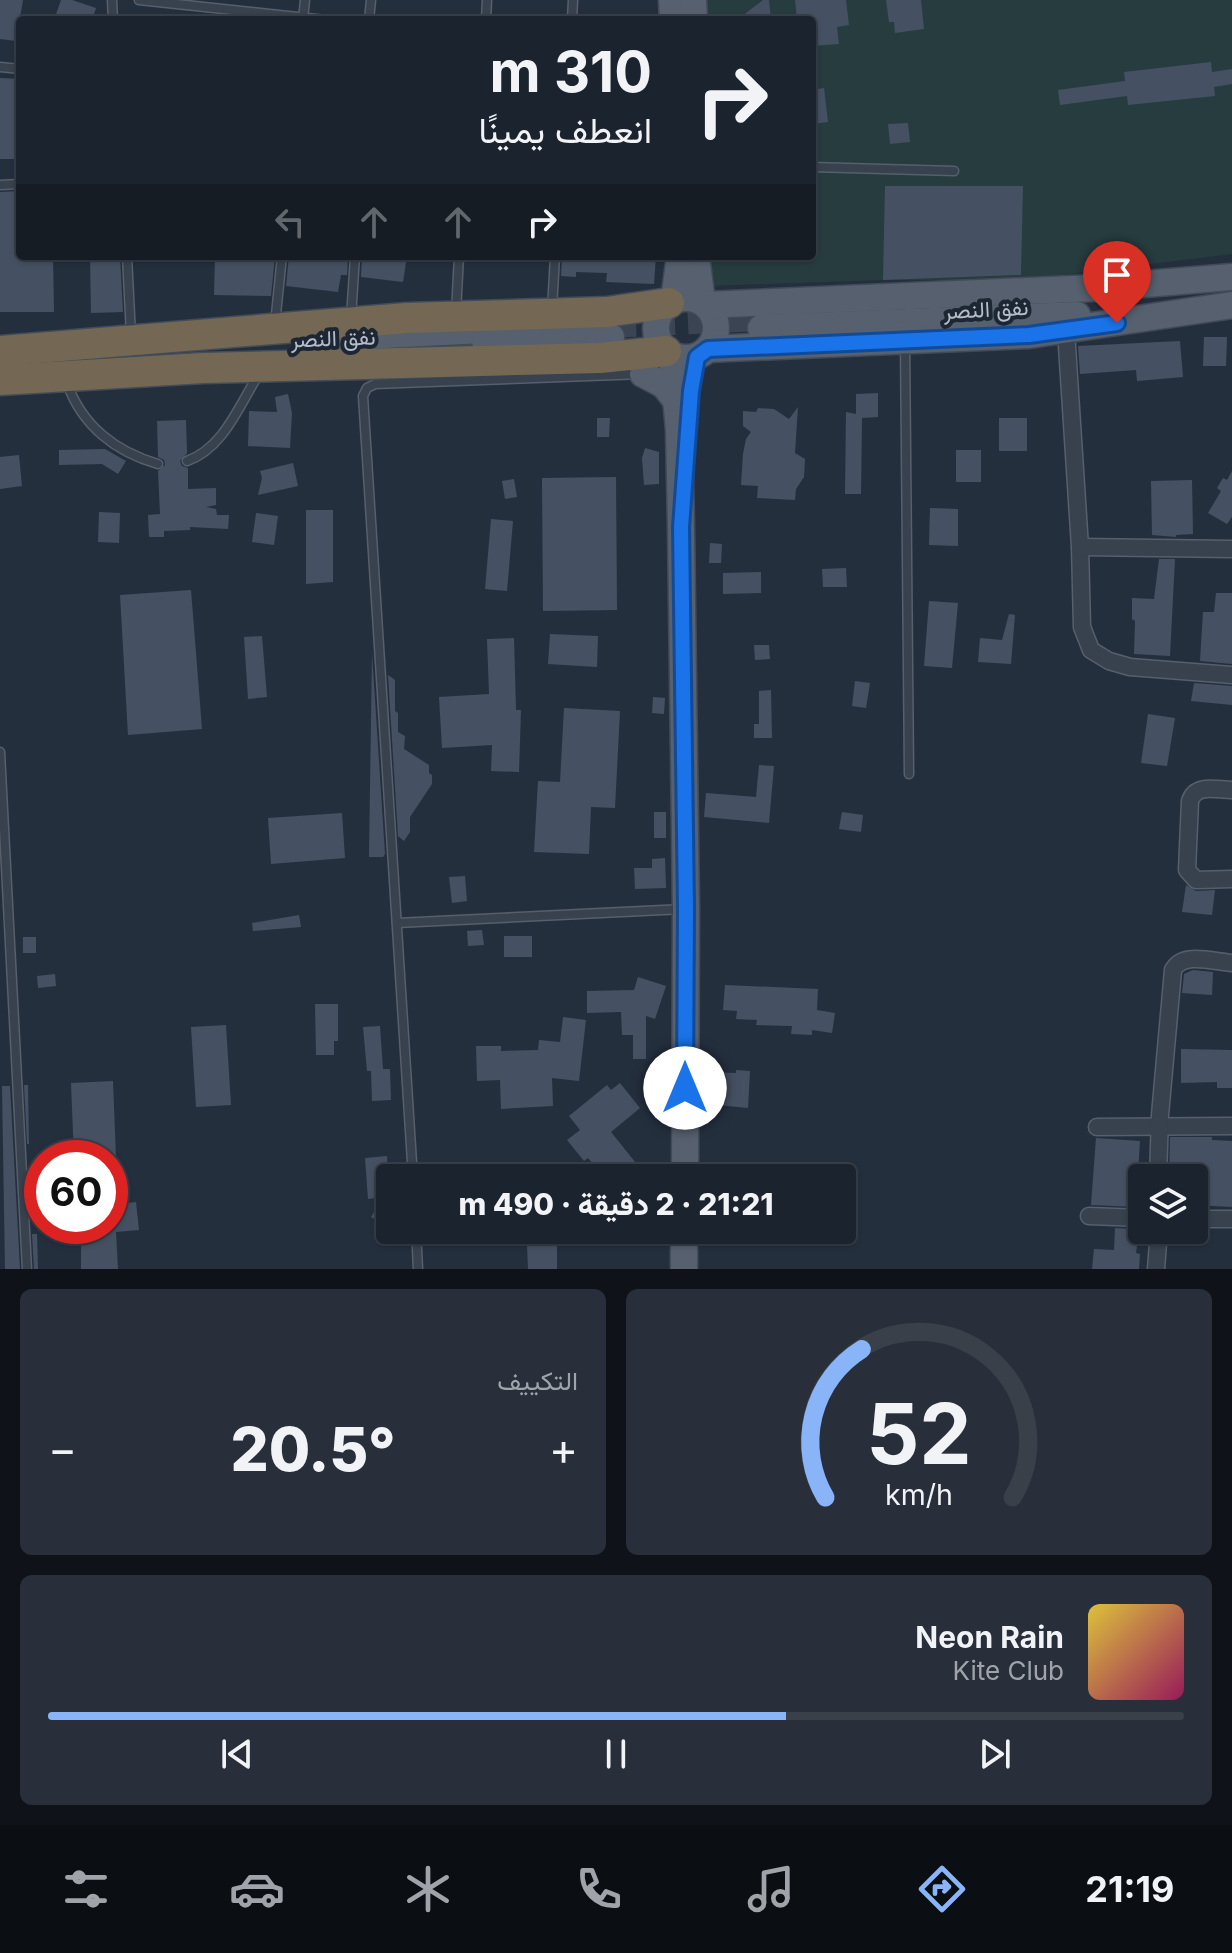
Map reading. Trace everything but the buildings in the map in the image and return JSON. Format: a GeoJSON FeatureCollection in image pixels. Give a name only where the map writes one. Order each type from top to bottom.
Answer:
{"type":"FeatureCollection","features":[{"type":"Feature","properties":{"kind":"highway"},"geometry":{"type":"LineString","coordinates":[[0,380],[131,342],[351,323],[607,312],[672,301]]}},
{"type":"Feature","properties":{"kind":"highway"},"geometry":{"type":"LineString","coordinates":[[0,351],[61,361],[203,368],[600,358],[682,353]]}},
{"type":"Feature","properties":{"kind":"main road"},"geometry":{"type":"LineString","coordinates":[[679,260],[672,301],[656,322],[657,338],[682,353],[1066,331],[1232,305]]}},
{"type":"Feature","properties":{"kind":"main road"},"geometry":{"type":"LineString","coordinates":[[682,353],[714,341],[716,322],[704,304],[697,260]]}},
{"type":"Feature","properties":{"kind":"main road"},"geometry":{"type":"LineString","coordinates":[[672,301],[688,298],[704,304],[1095,288],[1220,278]]}},
{"type":"Feature","properties":{"kind":"main road","name":"نفق النصر"},"geometry":{"type":"LineString","coordinates":[[1142,319],[1071,315],[761,323],[1049,306],[1167,294],[1220,278]]}},
{"type":"Feature","properties":{"kind":"main road","name":"نفق النصر"},"geometry":{"type":"LineString","coordinates":[[201,335],[231,342],[610,331],[234,359],[203,368]]}},
{"type":"Feature","properties":{"kind":"main road"},"geometry":{"type":"LineString","coordinates":[[682,353],[675,399],[679,430],[681,527],[686,909],[685,1164]]}},
{"type":"Feature","properties":{"kind":"main road"},"geometry":{"type":"LineString","coordinates":[[681,527],[691,391],[682,353]]}},
{"type":"Feature","properties":{"kind":"main road"},"geometry":{"type":"LineString","coordinates":[[643,374],[664,385],[675,399]]}},
{"type":"Feature","properties":{"kind":"main road"},"geometry":{"type":"LineString","coordinates":[[684,1244],[684,1269]]}},
{"type":"Feature","properties":{"kind":"street"},"geometry":{"type":"LineString","coordinates":[[1066,331],[1082,627],[1091,650],[1109,661],[1130,667],[1232,675]]}},
{"type":"Feature","properties":{"kind":"street"},"geometry":{"type":"LineString","coordinates":[[1080,547],[1232,549]]}},
{"type":"Feature","properties":{"kind":"street"},"geometry":{"type":"LineString","coordinates":[[1232,790],[1200,789],[1193,794],[1190,801],[1187,870],[1196,880],[1232,879]]}},
{"type":"Feature","properties":{"kind":"street"},"geometry":{"type":"LineString","coordinates":[[1158,1164],[1173,970],[1176,964],[1188,959],[1232,963]]}},
{"type":"Feature","properties":{"kind":"street"},"geometry":{"type":"LineString","coordinates":[[1097,1127],[1232,1126]]}},
{"type":"Feature","properties":{"kind":"street"},"geometry":{"type":"LineString","coordinates":[[1089,1216],[1128,1217]]}},
{"type":"Feature","properties":{"kind":"street"},"geometry":{"type":"LineString","coordinates":[[1208,1219],[1232,1219]]}},
{"type":"Feature","properties":{"kind":"street"},"geometry":{"type":"LineString","coordinates":[[1156,1269],[1158,1244]]}},
{"type":"Feature","properties":{"kind":"lane"},"geometry":{"type":"LineString","coordinates":[[139,0],[286,16]]}},
{"type":"Feature","properties":{"kind":"lane"},"geometry":{"type":"LineString","coordinates":[[816,167],[954,171]]}},
{"type":"Feature","properties":{"kind":"lane"},"geometry":{"type":"LineString","coordinates":[[127,260],[131,342]]}},
{"type":"Feature","properties":{"kind":"lane"},"geometry":{"type":"LineString","coordinates":[[274,328],[282,260]]}},
{"type":"Feature","properties":{"kind":"lane"},"geometry":{"type":"LineString","coordinates":[[351,323],[355,260]]}},
{"type":"Feature","properties":{"kind":"lane"},"geometry":{"type":"LineString","coordinates":[[455,317],[459,260]]}},
{"type":"Feature","properties":{"kind":"lane"},"geometry":{"type":"LineString","coordinates":[[552,314],[555,260]]}},
{"type":"Feature","properties":{"kind":"lane"},"geometry":{"type":"LineString","coordinates":[[905,342],[909,774]]}},
{"type":"Feature","properties":{"kind":"lane"},"geometry":{"type":"LineString","coordinates":[[412,1164],[364,392],[375,384],[643,374],[682,353]]}},
{"type":"Feature","properties":{"kind":"lane"},"geometry":{"type":"LineString","coordinates":[[61,361],[77,406],[99,433],[126,452],[158,464]]}},
{"type":"Feature","properties":{"kind":"lane"},"geometry":{"type":"LineString","coordinates":[[187,461],[201,456],[220,436],[263,368]]}},
{"type":"Feature","properties":{"kind":"lane"},"geometry":{"type":"LineString","coordinates":[[0,752],[27,1269]]}},
{"type":"Feature","properties":{"kind":"lane"},"geometry":{"type":"LineString","coordinates":[[397,923],[686,909]]}},
{"type":"Feature","properties":{"kind":"lane"},"geometry":{"type":"LineString","coordinates":[[417,1244],[418,1269]]}},
{"type":"Feature","properties":{"kind":"green space"},"geometry":{"type":"Polygon","coordinates":[[[701,0],[1232,0],[1232,254],[1021,280],[883,280],[708,286],[708,260],[816,260],[816,16],[702,16],[701,0]]]}},
{"type":"Feature","properties":{"kind":"tunnel"},"geometry":{"type":"LineString","coordinates":[[610,325],[761,318]]}},
{"type":"Feature","properties":{"kind":"route"},"geometry":{"type":"LineString","coordinates":[[685,1088],[681,527],[691,391],[697,357],[708,349],[1029,335],[1117,323]]}}]}
